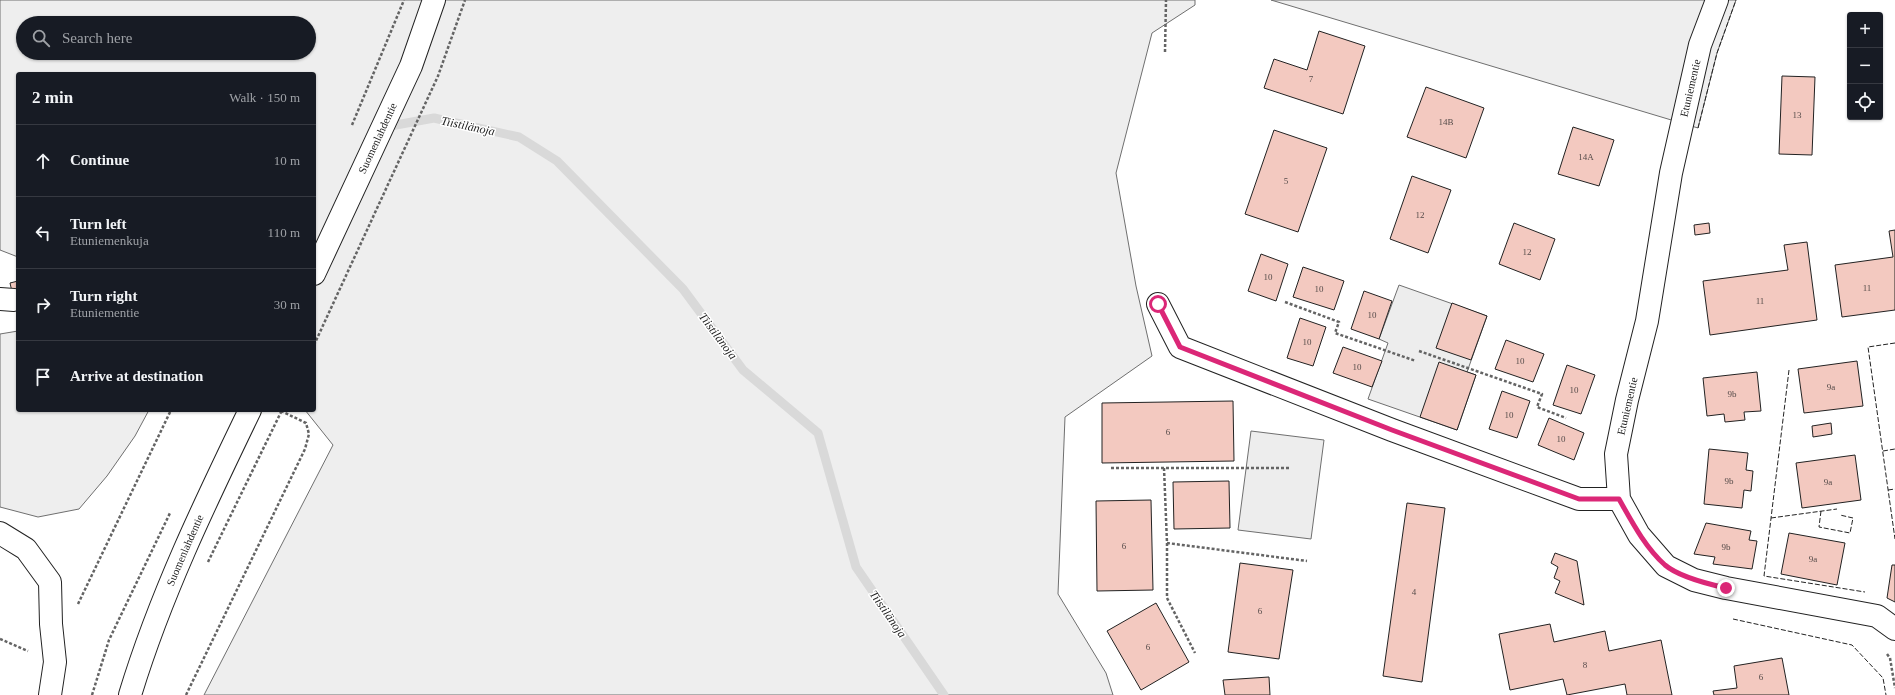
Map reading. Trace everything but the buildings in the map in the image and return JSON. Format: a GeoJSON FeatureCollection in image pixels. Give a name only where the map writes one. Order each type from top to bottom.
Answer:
{"type":"FeatureCollection","features":[{"type":"Feature","properties":{"kind":"street","name":"Suomenlahdentie"},"geometry":{"type":"LineString","coordinates":[[316,270],[411,66],[434,0]]}},
{"type":"Feature","properties":{"kind":"street","name":"Etuniementie"},"geometry":{"type":"LineString","coordinates":[[1717,0],[1700,45],[1671,173],[1647,322],[1627,400],[1616,454],[1619,499],[1640,535],[1666,566],[1694,580],[1726,588],[1877,616],[1895,628]]}},
{"type":"Feature","properties":{"kind":"street"},"geometry":{"type":"LineString","coordinates":[[1158,304],[1180,347],[1392,430],[1579,499],[1619,499]]}},
{"type":"Feature","properties":{"kind":"street","name":"Suomenlahdentie"},"geometry":{"type":"LineString","coordinates":[[130,695],[143,652],[183,550],[249,412]]}},
{"type":"Feature","properties":{"kind":"street"},"geometry":{"type":"LineString","coordinates":[[0,533],[26,549],[50,582],[51,624],[55,662],[50,695]]}},
{"type":"Feature","properties":{"kind":"path"},"geometry":{"type":"LineString","coordinates":[[350,130],[404,0]]}},
{"type":"Feature","properties":{"kind":"path"},"geometry":{"type":"LineString","coordinates":[[316,341],[438,76],[465,0]]}},
{"type":"Feature","properties":{"kind":"path"},"geometry":{"type":"LineString","coordinates":[[1165,52],[1166,0]]}},
{"type":"Feature","properties":{"kind":"path"},"geometry":{"type":"LineString","coordinates":[[1285,302],[1339,322],[1335,333],[1416,361]]}},
{"type":"Feature","properties":{"kind":"path"},"geometry":{"type":"LineString","coordinates":[[1419,351],[1542,394],[1537,407],[1566,418]]}},
{"type":"Feature","properties":{"kind":"path"},"geometry":{"type":"LineString","coordinates":[[77,606],[170,412]]}},
{"type":"Feature","properties":{"kind":"path"},"geometry":{"type":"LineString","coordinates":[[208,562],[281,412]]}},
{"type":"Feature","properties":{"kind":"path"},"geometry":{"type":"LineString","coordinates":[[186,695],[305,450],[309,434],[306,424],[283,412]]}},
{"type":"Feature","properties":{"kind":"path"},"geometry":{"type":"LineString","coordinates":[[1111,468],[1290,468]]}},
{"type":"Feature","properties":{"kind":"path"},"geometry":{"type":"LineString","coordinates":[[1164,468],[1167,543],[1167,598],[1195,653]]}},
{"type":"Feature","properties":{"kind":"path"},"geometry":{"type":"LineString","coordinates":[[92,695],[109,640],[158,538]]}},
{"type":"Feature","properties":{"kind":"path"},"geometry":{"type":"LineString","coordinates":[[1167,543],[1307,561]]}},
{"type":"Feature","properties":{"kind":"shaded area"},"geometry":{"type":"Polygon","coordinates":[[[0,0],[1195,0],[1195,5],[1152,33],[1116,173],[1136,286],[1152,356],[1065,417],[1058,594],[1106,673],[1113,695],[204,695],[333,445],[307,412],[316,412],[316,72],[16,72],[16,256],[0,250],[0,0]]]}},
{"type":"Feature","properties":{"kind":"shaded area"},"geometry":{"type":"Polygon","coordinates":[[[1271,0],[1736,0],[1717,53],[1698,128],[1271,0]]]}},
{"type":"Feature","properties":{"kind":"shaded area"},"geometry":{"type":"Polygon","coordinates":[[[1399,285],[1487,316],[1467,372],[1476,375],[1457,430],[1368,399],[1388,343],[1379,339],[1399,285]]]}},
{"type":"Feature","properties":{"kind":"shaded area"},"geometry":{"type":"Polygon","coordinates":[[[16,331],[16,412],[148,412],[135,436],[107,476],[79,509],[38,517],[0,507],[0,334],[16,331]]]}},
{"type":"Feature","properties":{"kind":"shaded area"},"geometry":{"type":"Polygon","coordinates":[[[1251,431],[1324,440],[1311,539],[1238,530],[1251,431]]]}},
{"type":"Feature","properties":{"kind":"waterway","name":"Tiistilänoja"},"geometry":{"type":"LineString","coordinates":[[385,127],[434,118],[519,137],[557,161],[683,289],[743,370],[818,433],[856,567],[944,695]]}},
{"type":"Feature","properties":{"kind":"fence"},"geometry":{"type":"LineString","coordinates":[[1698,128],[1717,53],[1736,0]]}},
{"type":"Feature","properties":{"kind":"fence"},"geometry":{"type":"LineString","coordinates":[[1895,343],[1868,347],[1895,539]]}},
{"type":"Feature","properties":{"kind":"fence"},"geometry":{"type":"LineString","coordinates":[[1789,370],[1764,576],[1865,592]]}},
{"type":"Feature","properties":{"kind":"fence"},"geometry":{"type":"LineString","coordinates":[[1883,451],[1895,449]]}},
{"type":"Feature","properties":{"kind":"fence"},"geometry":{"type":"LineString","coordinates":[[1888,490],[1895,489]]}},
{"type":"Feature","properties":{"kind":"fence"},"geometry":{"type":"LineString","coordinates":[[1771,518],[1837,509]]}},
{"type":"Feature","properties":{"kind":"fence"},"geometry":{"type":"LineString","coordinates":[[1821,511],[1819,527],[1850,533],[1853,518],[1840,515]]}},
{"type":"Feature","properties":{"kind":"fence"},"geometry":{"type":"LineString","coordinates":[[1733,619],[1852,645],[1883,678],[1886,695]]}},
{"type":"Feature","properties":{"kind":"route"},"geometry":{"type":"LineString","coordinates":[[1158,304],[1180,347],[1470,460],[1579,499],[1619,499],[1640,535],[1666,566],[1694,580],[1726,588]]}}]}
